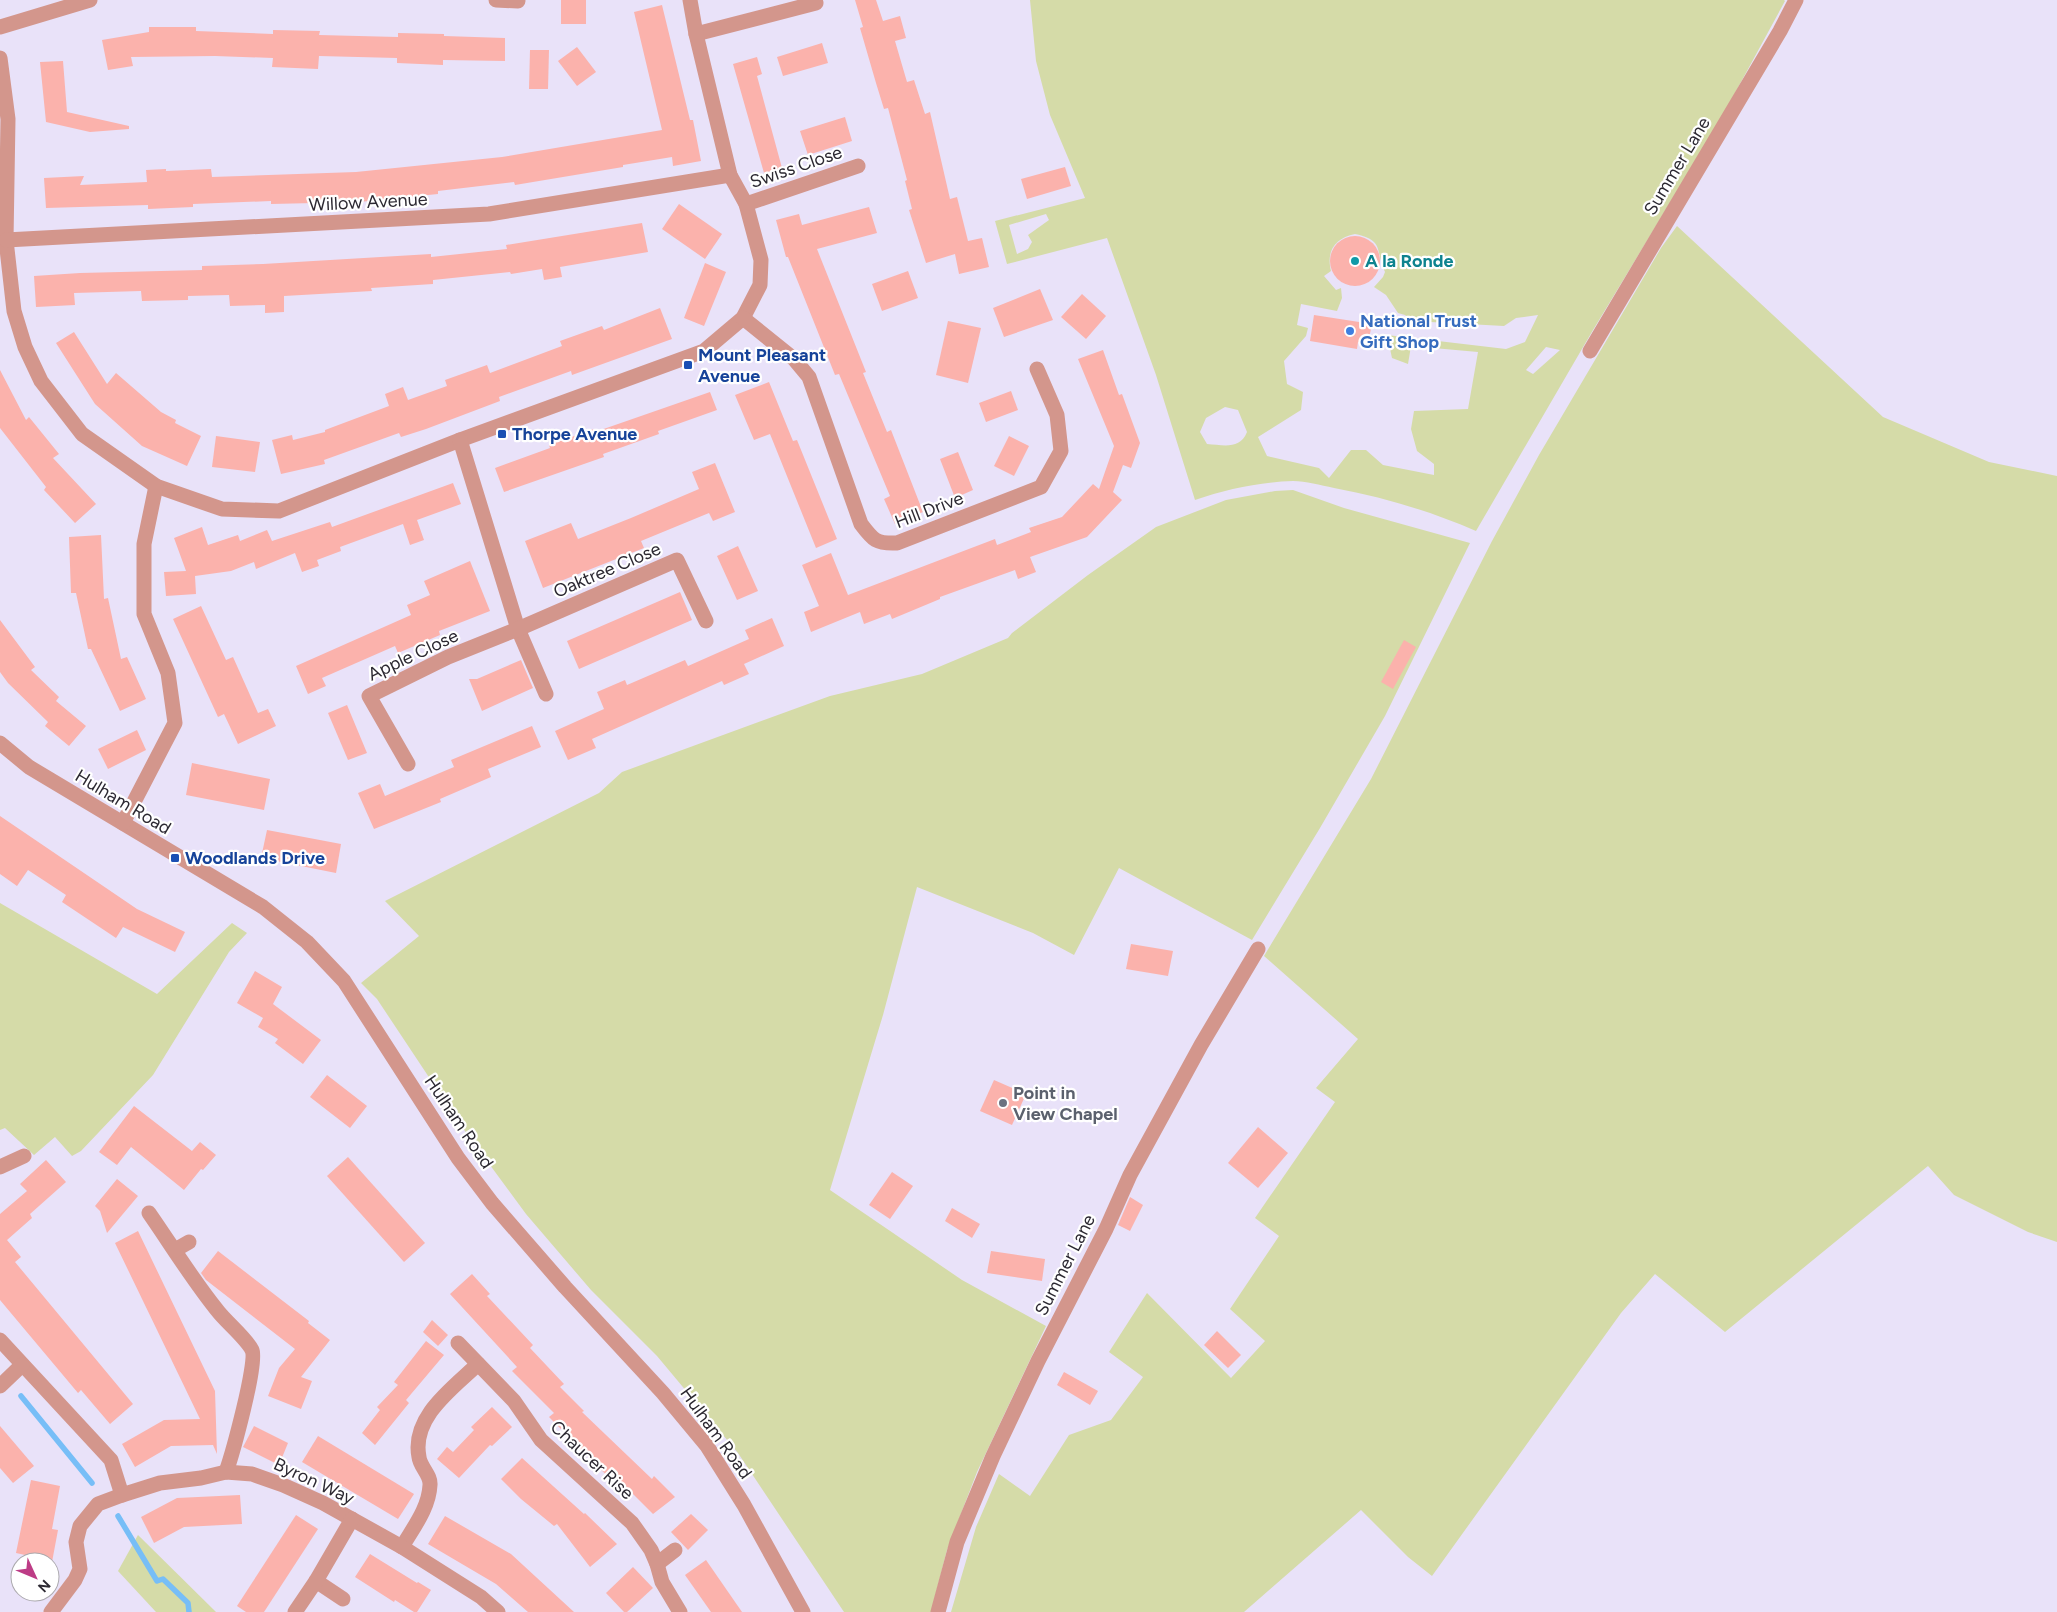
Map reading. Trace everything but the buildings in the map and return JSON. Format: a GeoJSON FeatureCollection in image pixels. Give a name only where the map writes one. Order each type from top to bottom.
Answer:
{"type":"FeatureCollection","features":[{"type":"Feature","properties":{"kind":"street"},"geometry":{"type":"LineString","coordinates":[[0,27],[90,0]]}},
{"type":"Feature","properties":{"kind":"street"},"geometry":{"type":"LineString","coordinates":[[496,0],[518,1]]}},
{"type":"Feature","properties":{"kind":"street"},"geometry":{"type":"LineString","coordinates":[[0,58],[8,119],[6,240],[14,311],[25,347],[41,381],[82,434],[156,486],[222,509],[278,511],[460,440],[704,351],[743,318],[760,285],[761,260],[746,204],[730,175],[696,34],[690,0]]}},
{"type":"Feature","properties":{"kind":"street","name":"Summer Lane"},"geometry":{"type":"LineString","coordinates":[[1590,351],[1780,31],[1796,0]]}},
{"type":"Feature","properties":{"kind":"street"},"geometry":{"type":"LineString","coordinates":[[696,34],[816,4]]}},
{"type":"Feature","properties":{"kind":"street","name":"Swiss Close"},"geometry":{"type":"LineString","coordinates":[[746,204],[858,166]]}},
{"type":"Feature","properties":{"kind":"street","name":"Willow Avenue"},"geometry":{"type":"LineString","coordinates":[[6,240],[489,214],[730,175]]}},
{"type":"Feature","properties":{"kind":"street","name":"Hill Drive"},"geometry":{"type":"LineString","coordinates":[[743,318],[794,359],[809,377],[861,524],[872,539],[882,544],[897,543],[1041,488],[1061,451],[1056,415],[1037,369]]}},
{"type":"Feature","properties":{"kind":"street"},"geometry":{"type":"LineString","coordinates":[[460,440],[518,629],[546,694]]}},
{"type":"Feature","properties":{"kind":"street"},"geometry":{"type":"LineString","coordinates":[[123,823],[174,723],[168,673],[144,614],[144,544],[156,486]]}},
{"type":"Feature","properties":{"kind":"street","name":"Oaktree Close"},"geometry":{"type":"LineString","coordinates":[[518,629],[677,560],[706,621]]}},
{"type":"Feature","properties":{"kind":"street","name":"Apple Close"},"geometry":{"type":"LineString","coordinates":[[408,764],[369,696],[448,657],[518,629]]}},
{"type":"Feature","properties":{"kind":"street","name":"Hulham Road"},"geometry":{"type":"LineString","coordinates":[[0,742],[29,767],[263,907],[307,942],[344,981],[458,1158],[492,1203],[565,1287],[663,1393],[707,1446],[744,1505],[803,1612]]}},
{"type":"Feature","properties":{"kind":"street","name":"Summer Lane"},"geometry":{"type":"LineString","coordinates":[[938,1612],[957,1542],[993,1456],[1038,1361],[1106,1228],[1130,1175],[1201,1045],[1258,949]]}},
{"type":"Feature","properties":{"kind":"street"},"geometry":{"type":"LineString","coordinates":[[0,1167],[24,1156]]}},
{"type":"Feature","properties":{"kind":"street"},"geometry":{"type":"LineString","coordinates":[[150,1213],[186,1269],[218,1312],[253,1350],[254,1366],[226,1472]]}},
{"type":"Feature","properties":{"kind":"street"},"geometry":{"type":"LineString","coordinates":[[174,1250],[189,1242]]}},
{"type":"Feature","properties":{"kind":"street"},"geometry":{"type":"LineString","coordinates":[[0,1340],[22,1366],[111,1460],[122,1494]]}},
{"type":"Feature","properties":{"kind":"street","name":"Chaucer Rise"},"geometry":{"type":"LineString","coordinates":[[458,1343],[514,1401],[541,1440],[632,1523],[651,1550],[662,1582],[680,1612]]}},
{"type":"Feature","properties":{"kind":"street"},"geometry":{"type":"LineString","coordinates":[[402,1547],[427,1504],[430,1483],[419,1459],[418,1443],[422,1429],[428,1416],[439,1401],[478,1364]]}},
{"type":"Feature","properties":{"kind":"street"},"geometry":{"type":"LineString","coordinates":[[0,1386],[22,1366]]}},
{"type":"Feature","properties":{"kind":"street","name":"Byron Way"},"geometry":{"type":"LineString","coordinates":[[51,1612],[80,1569],[76,1542],[80,1526],[98,1504],[122,1494],[160,1483],[201,1478],[226,1472],[252,1474],[283,1485],[323,1503],[402,1547],[481,1597],[498,1612]]}},
{"type":"Feature","properties":{"kind":"street"},"geometry":{"type":"LineString","coordinates":[[295,1612],[316,1581],[352,1519]]}},
{"type":"Feature","properties":{"kind":"street"},"geometry":{"type":"LineString","coordinates":[[657,1564],[675,1550]]}},
{"type":"Feature","properties":{"kind":"street"},"geometry":{"type":"LineString","coordinates":[[316,1581],[343,1598]]}},
{"type":"Feature","properties":{"kind":"green space"},"geometry":{"type":"Polygon","coordinates":[[[1030,0],[1785,1],[1723,115],[1593,330],[1476,531],[1424,511],[1388,500],[1303,482],[1281,482],[1231,489],[1195,500],[1156,375],[1107,238],[1007,264],[995,221],[1085,198],[1050,115],[1036,61],[1030,0]],[[1046,214],[1009,225],[1017,254],[1028,249],[1032,242],[1028,235],[1049,220],[1046,214]],[[1355,234],[1337,242],[1331,252],[1331,271],[1324,276],[1336,290],[1341,288],[1342,298],[1337,311],[1301,304],[1297,325],[1308,328],[1306,336],[1284,361],[1287,384],[1303,392],[1301,410],[1258,437],[1267,456],[1319,468],[1329,478],[1351,450],[1366,450],[1383,465],[1434,475],[1434,464],[1417,451],[1411,429],[1414,411],[1468,409],[1478,352],[1411,346],[1408,364],[1392,358],[1387,335],[1506,349],[1525,342],[1538,315],[1516,318],[1504,326],[1412,321],[1405,315],[1398,313],[1386,295],[1374,287],[1385,272],[1378,247],[1375,243],[1364,236],[1355,234]],[[1546,347],[1526,370],[1533,374],[1560,350],[1546,347]],[[1225,407],[1206,418],[1200,432],[1207,444],[1235,444],[1244,438],[1247,432],[1238,410],[1225,407]]]}},
{"type":"Feature","properties":{"kind":"green space"},"geometry":{"type":"Polygon","coordinates":[[[1677,226],[1883,417],[1989,462],[2057,476],[2057,1242],[2028,1232],[1954,1195],[1928,1166],[1725,1332],[1655,1274],[1621,1313],[1432,1576],[1408,1557],[1361,1510],[1244,1612],[951,1612],[976,1527],[999,1474],[1030,1496],[1069,1435],[1111,1420],[1143,1377],[1109,1352],[1147,1293],[1231,1378],[1265,1341],[1230,1309],[1279,1236],[1255,1218],[1335,1102],[1316,1088],[1358,1039],[1264,956],[1371,779],[1492,541],[1539,455],[1661,248],[1677,226]]]}},
{"type":"Feature","properties":{"kind":"green space"},"geometry":{"type":"Polygon","coordinates":[[[1293,490],[1344,508],[1470,543],[1385,716],[1252,940],[1119,868],[1074,955],[1033,933],[917,887],[883,1015],[830,1190],[962,1280],[1046,1326],[977,1472],[947,1550],[931,1612],[844,1612],[738,1453],[657,1356],[591,1290],[526,1214],[462,1127],[377,999],[361,983],[419,936],[385,901],[599,793],[622,772],[830,696],[922,674],[1008,638],[1088,575],[1156,527],[1226,500],[1275,491],[1293,490]]]}},
{"type":"Feature","properties":{"kind":"green space"},"geometry":{"type":"Polygon","coordinates":[[[0,903],[157,994],[232,923],[247,933],[229,952],[153,1075],[81,1151],[72,1156],[55,1137],[34,1155],[5,1128],[0,1130],[0,903]]]}},
{"type":"Feature","properties":{"kind":"green space"},"geometry":{"type":"Polygon","coordinates":[[[138,1535],[216,1612],[156,1612],[118,1571],[138,1535]]]}},
{"type":"Feature","properties":{"kind":"waterway"},"geometry":{"type":"LineString","coordinates":[[21,1396],[92,1483]]}},
{"type":"Feature","properties":{"kind":"waterway"},"geometry":{"type":"LineString","coordinates":[[118,1516],[157,1581],[163,1579],[188,1603],[189,1612]]}},
{"type":"Feature","properties":{"kind":"place","name":"A la Ronde"},"geometry":{"type":"Point","coordinates":[1355,261]}},
{"type":"Feature","properties":{"kind":"place","name":"National Trust Gift Shop"},"geometry":{"type":"Point","coordinates":[1350,331]}},
{"type":"Feature","properties":{"kind":"place","name":"Mount Pleasant Avenue"},"geometry":{"type":"Point","coordinates":[688,365]}},
{"type":"Feature","properties":{"kind":"place","name":"Thorpe Avenue"},"geometry":{"type":"Point","coordinates":[502,434]}},
{"type":"Feature","properties":{"kind":"place","name":"Woodlands Drive"},"geometry":{"type":"Point","coordinates":[175,858]}},
{"type":"Feature","properties":{"kind":"place","name":"Point in View Chapel"},"geometry":{"type":"Point","coordinates":[1003,1103]}}]}
